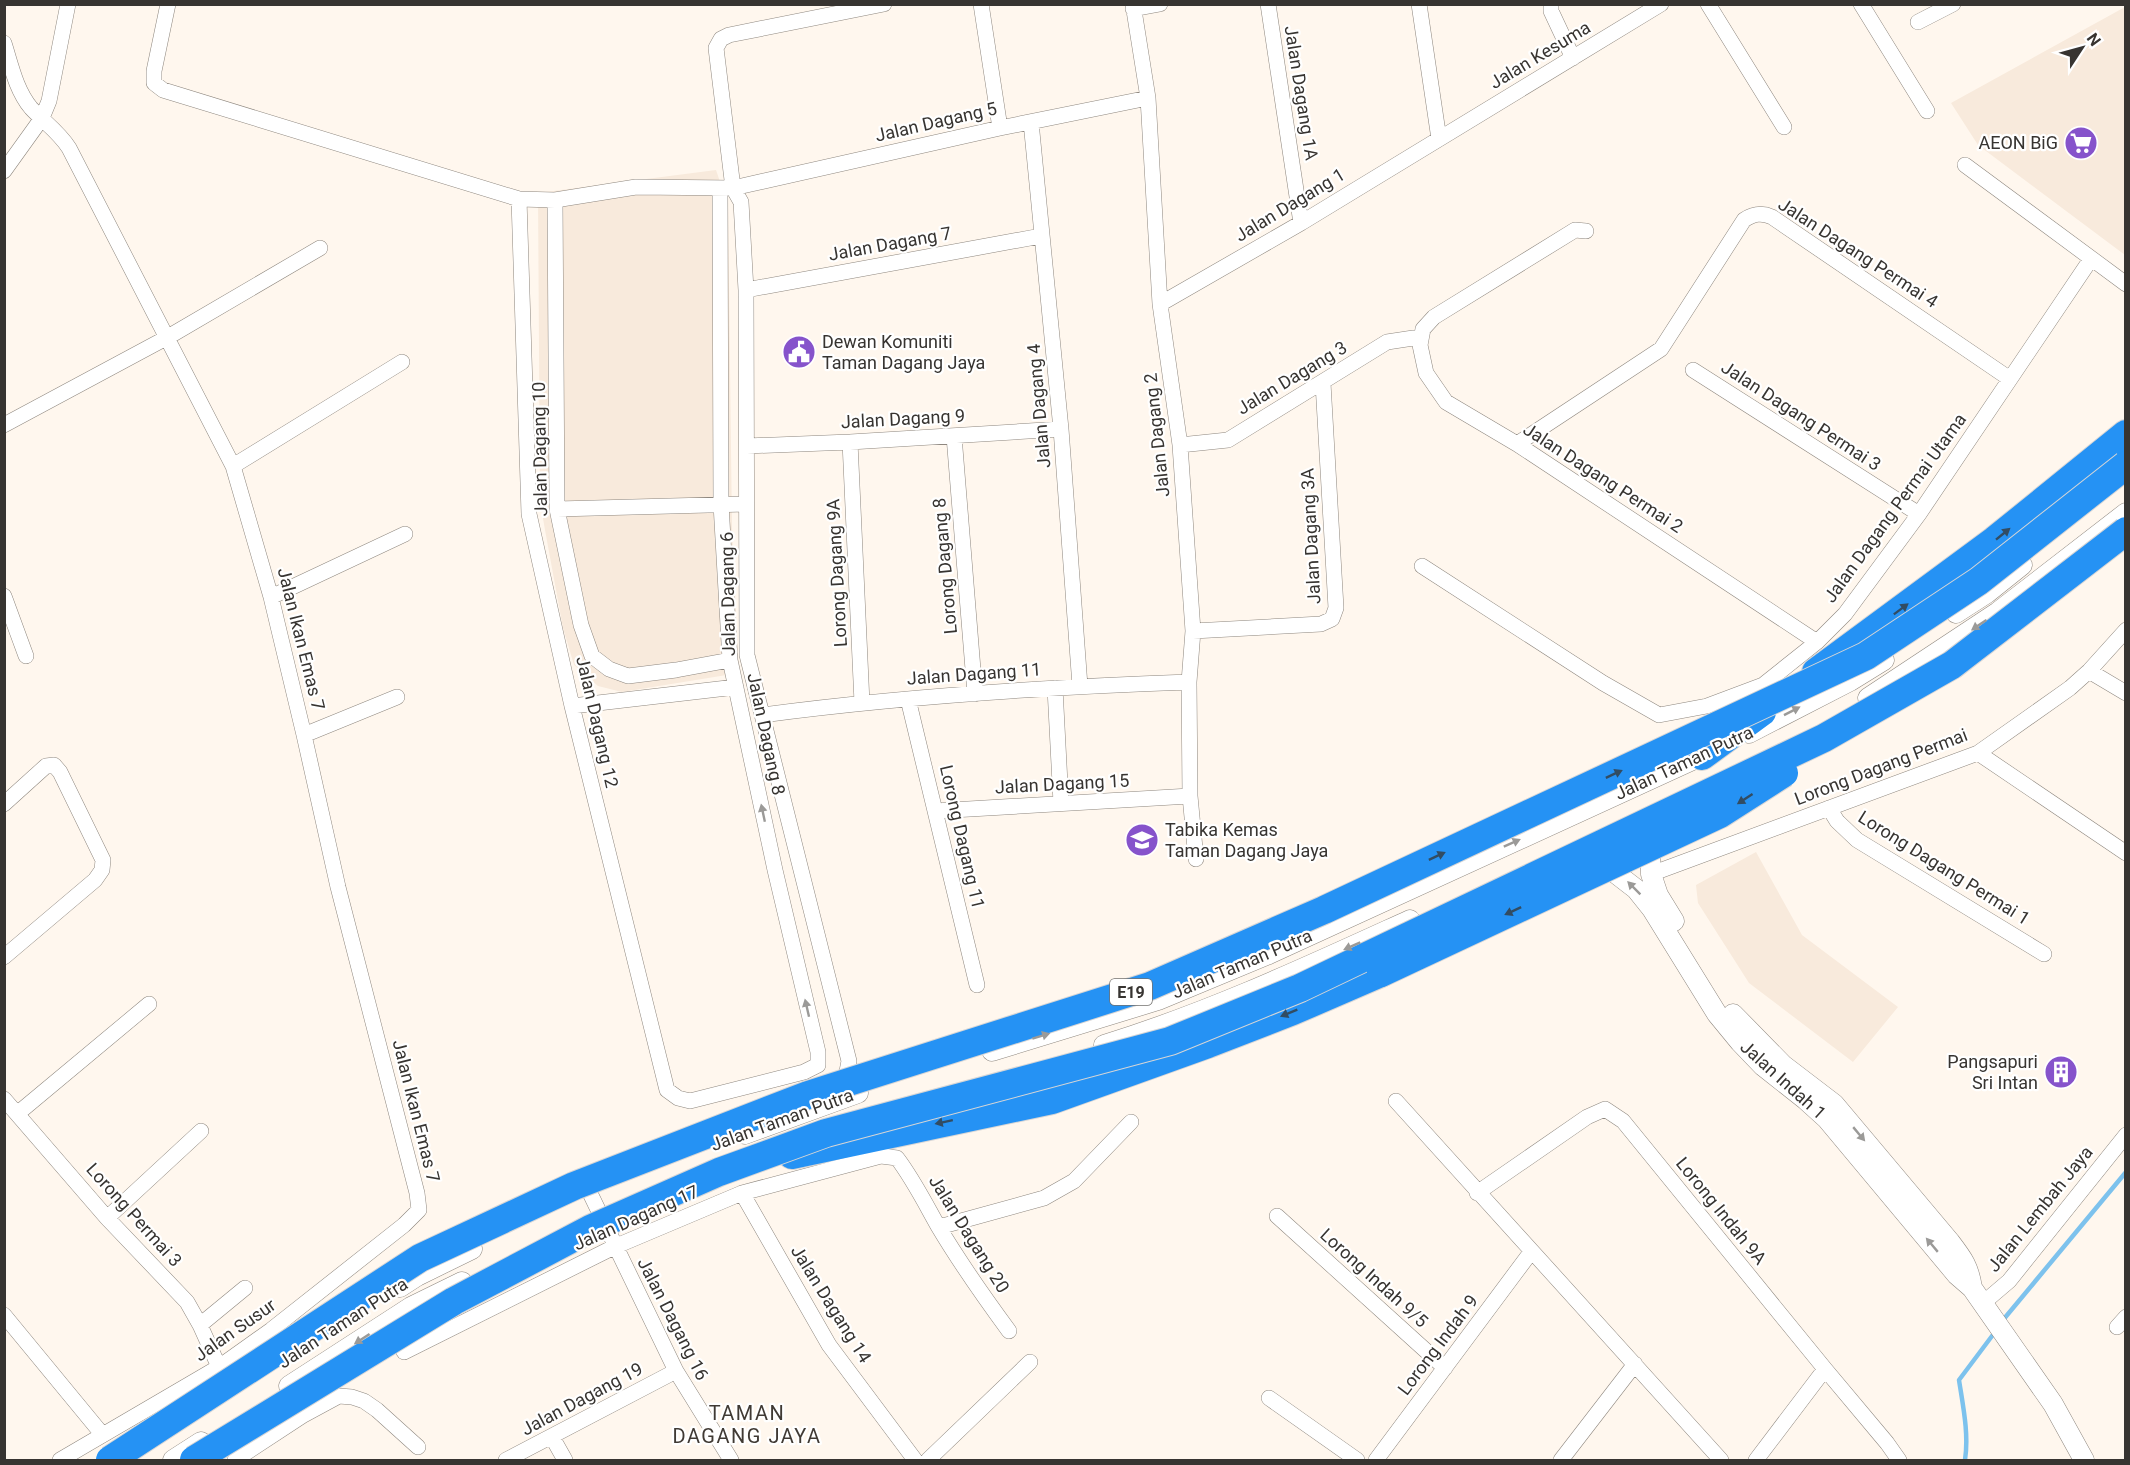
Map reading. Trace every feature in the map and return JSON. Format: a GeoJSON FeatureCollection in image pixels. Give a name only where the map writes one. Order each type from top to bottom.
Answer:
{"type":"FeatureCollection","features":[{"type":"Feature","properties":{"kind":"highway"},"geometry":{"type":"LineString","coordinates":[[1702,756],[1995,540],[2126,434]]}},
{"type":"Feature","properties":{"kind":"highway","name":"E19"},"geometry":{"type":"LineString","coordinates":[[106,1447],[420,1258],[574,1186],[808,1095],[1150,986],[1335,905],[1866,656],[1979,582],[2126,465]]}},
{"type":"Feature","properties":{"kind":"highway"},"geometry":{"type":"LineString","coordinates":[[194,1461],[454,1301],[601,1224],[719,1172],[826,1133],[1170,1041],[1300,988],[1824,738],[1952,665],[2126,531]]}},
{"type":"Feature","properties":{"kind":"highway"},"geometry":{"type":"LineString","coordinates":[[719,1170],[1052,1100],[1293,1011],[1381,973],[1720,814],[1784,774],[1824,738]]}},
{"type":"Feature","properties":{"kind":"highway"},"geometry":{"type":"LineString","coordinates":[[976,1115],[1052,1089],[1084,1075],[1115,1060],[1167,1025]]}},
{"type":"Feature","properties":{"kind":"street"},"geometry":{"type":"LineString","coordinates":[[4,171],[42,118],[53,85],[68,4]]}},
{"type":"Feature","properties":{"kind":"street"},"geometry":{"type":"LineString","coordinates":[[168,4],[154,71],[154,83],[163,90],[519,199],[555,200],[636,187],[726,188],[716,48],[721,39],[729,35],[840,8],[884,4]]}},
{"type":"Feature","properties":{"kind":"street"},"geometry":{"type":"LineString","coordinates":[[981,4],[1000,128]]}},
{"type":"Feature","properties":{"kind":"street"},"geometry":{"type":"LineString","coordinates":[[1133,7],[1160,4]]}},
{"type":"Feature","properties":{"kind":"street","name":"Jalan Dagang 1A"},"geometry":{"type":"LineString","coordinates":[[1268,4],[1301,223]]}},
{"type":"Feature","properties":{"kind":"street"},"geometry":{"type":"LineString","coordinates":[[1419,4],[1439,139]]}},
{"type":"Feature","properties":{"kind":"street"},"geometry":{"type":"LineString","coordinates":[[1551,4],[1551,11],[1573,58]]}},
{"type":"Feature","properties":{"kind":"street","name":"Jalan Kesuma"},"geometry":{"type":"LineString","coordinates":[[1439,139],[1660,4]]}},
{"type":"Feature","properties":{"kind":"street"},"geometry":{"type":"LineString","coordinates":[[1708,4],[1784,127]]}},
{"type":"Feature","properties":{"kind":"street"},"geometry":{"type":"LineString","coordinates":[[1862,4],[1927,111]]}},
{"type":"Feature","properties":{"kind":"street"},"geometry":{"type":"LineString","coordinates":[[1918,22],[1953,4]]}},
{"type":"Feature","properties":{"kind":"street","name":"Jalan Dagang 2"},"geometry":{"type":"LineString","coordinates":[[1133,7],[1148,98],[1160,304],[1180,445],[1193,631],[1189,682],[1190,795],[1196,859]]}},
{"type":"Feature","properties":{"kind":"street","name":"Jalan Ikan Emas 7"},"geometry":{"type":"LineString","coordinates":[[4,43],[23,97],[55,129],[69,148],[233,466],[271,597],[338,887],[417,1193],[419,1210]]}},
{"type":"Feature","properties":{"kind":"street","name":"Jalan Dagang 5"},"geometry":{"type":"LineString","coordinates":[[726,188],[1148,98]]}},
{"type":"Feature","properties":{"kind":"street","name":"Jalan Dagang 4"},"geometry":{"type":"LineString","coordinates":[[1031,122],[1061,429],[1080,686]]}},
{"type":"Feature","properties":{"kind":"street","name":"Jalan Dagang 1"},"geometry":{"type":"LineString","coordinates":[[1160,304],[1301,223],[1439,139]]}},
{"type":"Feature","properties":{"kind":"street"},"geometry":{"type":"LineString","coordinates":[[1965,165],[2126,284]]}},
{"type":"Feature","properties":{"kind":"street","name":"Jalan Dagang 6"},"geometry":{"type":"LineString","coordinates":[[726,188],[741,202],[746,290],[747,655],[849,1061],[846,1084],[835,1101]]}},
{"type":"Feature","properties":{"kind":"street","name":"Jalan Dagang 8"},"geometry":{"type":"LineString","coordinates":[[726,188],[721,504],[730,660],[775,870],[818,1052],[818,1065]]}},
{"type":"Feature","properties":{"kind":"street","name":"Jalan Dagang 12"},"geometry":{"type":"LineString","coordinates":[[519,199],[529,514],[572,706],[668,1090],[678,1098],[690,1101],[804,1072],[818,1065]]}},
{"type":"Feature","properties":{"kind":"street","name":"Jalan Dagang 10"},"geometry":{"type":"LineString","coordinates":[[555,200],[557,509],[581,625],[592,656],[609,669],[628,676],[730,660]]}},
{"type":"Feature","properties":{"kind":"street","name":"Jalan Dagang Permai 4"},"geometry":{"type":"LineString","coordinates":[[1517,444],[1661,349],[1744,220],[1752,214],[1766,214],[1772,217],[2010,379]]}},
{"type":"Feature","properties":{"kind":"street"},"geometry":{"type":"LineString","coordinates":[[1420,337],[1423,329],[1434,317],[1575,230],[1586,231]]}},
{"type":"Feature","properties":{"kind":"street","name":"Jalan Dagang 7"},"geometry":{"type":"LineString","coordinates":[[746,290],[1041,236]]}},
{"type":"Feature","properties":{"kind":"street"},"geometry":{"type":"LineString","coordinates":[[4,425],[168,337],[320,248]]}},
{"type":"Feature","properties":{"kind":"street","name":"Jalan Dagang Permai Utama"},"geometry":{"type":"LineString","coordinates":[[1422,566],[1603,683],[1659,715],[1707,706],[1763,685],[1817,642],[1845,614],[1919,514],[2091,259]]}},
{"type":"Feature","properties":{"kind":"street","name":"Jalan Dagang 3"},"geometry":{"type":"LineString","coordinates":[[1180,445],[1228,440],[1387,342],[1420,337]]}},
{"type":"Feature","properties":{"kind":"street","name":"Jalan Dagang Permai 2"},"geometry":{"type":"LineString","coordinates":[[1420,337],[1426,373],[1446,402],[1517,444],[1817,642]]}},
{"type":"Feature","properties":{"kind":"street"},"geometry":{"type":"LineString","coordinates":[[233,466],[402,362]]}},
{"type":"Feature","properties":{"kind":"street","name":"Jalan Dagang Permai 3"},"geometry":{"type":"LineString","coordinates":[[1693,370],[1919,514]]}},
{"type":"Feature","properties":{"kind":"street","name":"Jalan Dagang 3A"},"geometry":{"type":"LineString","coordinates":[[1193,631],[1321,624],[1332,619],[1336,609],[1323,383]]}},
{"type":"Feature","properties":{"kind":"street","name":"Jalan Dagang 9"},"geometry":{"type":"LineString","coordinates":[[747,446],[1061,429]]}},
{"type":"Feature","properties":{"kind":"street","name":"Lorong Dagang 8"},"geometry":{"type":"LineString","coordinates":[[954,436],[975,694]]}},
{"type":"Feature","properties":{"kind":"street","name":"Lorong Dagang 9A"},"geometry":{"type":"LineString","coordinates":[[850,442],[862,703]]}},
{"type":"Feature","properties":{"kind":"street","name":"Jalan Taman Putra"},"geometry":{"type":"LineString","coordinates":[[128,1461],[417,1276],[589,1191],[877,1086],[1158,1000],[1269,954],[1702,756],[1850,681],[1987,593],[2126,483]]}},
{"type":"Feature","properties":{"kind":"street"},"geometry":{"type":"LineString","coordinates":[[557,509],[746,504]]}},
{"type":"Feature","properties":{"kind":"street","name":"Jalan Taman Putra"},"geometry":{"type":"LineString","coordinates":[[173,1461],[411,1307],[599,1214],[825,1132],[1167,1025],[1267,985],[1654,809],[1846,712],[1998,612],[2126,513]]}},
{"type":"Feature","properties":{"kind":"street"},"geometry":{"type":"LineString","coordinates":[[271,597],[405,534]]}},
{"type":"Feature","properties":{"kind":"street"},"geometry":{"type":"LineString","coordinates":[[4,596],[26,656]]}},
{"type":"Feature","properties":{"kind":"street","name":"Lorong Dagang Permai"},"geometry":{"type":"LineString","coordinates":[[1651,874],[1978,753],[2070,688],[2089,671],[2126,630]]}},
{"type":"Feature","properties":{"kind":"street"},"geometry":{"type":"LineString","coordinates":[[2089,671],[2126,693]]}},
{"type":"Feature","properties":{"kind":"street","name":"Jalan Dagang 11"},"geometry":{"type":"LineString","coordinates":[[762,715],[908,699],[1080,686],[1189,682]]}},
{"type":"Feature","properties":{"kind":"street"},"geometry":{"type":"LineString","coordinates":[[572,706],[736,687]]}},
{"type":"Feature","properties":{"kind":"street"},"geometry":{"type":"LineString","coordinates":[[1055,688],[1061,803]]}},
{"type":"Feature","properties":{"kind":"street"},"geometry":{"type":"LineString","coordinates":[[304,735],[397,697]]}},
{"type":"Feature","properties":{"kind":"street","name":"Lorong Dagang 11"},"geometry":{"type":"LineString","coordinates":[[908,699],[977,986]]}},
{"type":"Feature","properties":{"kind":"street"},"geometry":{"type":"LineString","coordinates":[[1978,753],[2126,853]]}},
{"type":"Feature","properties":{"kind":"street"},"geometry":{"type":"LineString","coordinates":[[4,804],[46,766],[54,765],[60,772],[103,860],[102,870],[95,880],[4,957]]}},
{"type":"Feature","properties":{"kind":"street","name":"Jalan Dagang 15"},"geometry":{"type":"LineString","coordinates":[[935,811],[1190,795]]}},
{"type":"Feature","properties":{"kind":"street","name":"Lorong Dagang Permai 1"},"geometry":{"type":"LineString","coordinates":[[1829,808],[1837,821],[1857,840],[2044,954]]}},
{"type":"Feature","properties":{"kind":"street","name":"Jalan Indah 1"},"geometry":{"type":"LineString","coordinates":[[1654,809],[1649,834],[1651,874],[1658,895],[1726,1005],[1749,1032],[1783,1065],[1834,1104],[1950,1242],[1965,1263],[1977,1296]]}},
{"type":"Feature","properties":{"kind":"street","name":"Jalan Indah 1"},"geometry":{"type":"LineString","coordinates":[[1576,845],[1616,872],[1636,889],[1652,909],[1717,1014],[1740,1042],[1763,1066],[1827,1119],[1977,1296],[2053,1404],[2085,1461]]}},
{"type":"Feature","properties":{"kind":"street"},"geometry":{"type":"LineString","coordinates":[[17,1114],[149,1004]]}},
{"type":"Feature","properties":{"kind":"street"},"geometry":{"type":"LineString","coordinates":[[849,1061],[877,1086]]}},
{"type":"Feature","properties":{"kind":"street","name":"Lorong Permai 3"},"geometry":{"type":"LineString","coordinates":[[4,1099],[107,1218],[187,1302],[219,1366]]}},
{"type":"Feature","properties":{"kind":"street"},"geometry":{"type":"LineString","coordinates":[[1396,1101],[1722,1461]]}},
{"type":"Feature","properties":{"kind":"street","name":"Lorong Indah 9A"},"geometry":{"type":"LineString","coordinates":[[1477,1193],[1587,1117],[1605,1109],[1623,1121],[1887,1443],[1899,1461]]}},
{"type":"Feature","properties":{"kind":"street"},"geometry":{"type":"LineString","coordinates":[[939,1227],[1044,1198],[1074,1181],[1131,1122]]}},
{"type":"Feature","properties":{"kind":"street"},"geometry":{"type":"LineString","coordinates":[[107,1218],[201,1131]]}},
{"type":"Feature","properties":{"kind":"street","name":"Jalan Lembah Jaya"},"geometry":{"type":"LineString","coordinates":[[1977,1296],[2009,1281],[2120,1152],[2126,1135]]}},
{"type":"Feature","properties":{"kind":"street","name":"Jalan Dagang 17"},"geometry":{"type":"LineString","coordinates":[[404,1352],[615,1247],[742,1193],[882,1156],[897,1158]]}},
{"type":"Feature","properties":{"kind":"street","name":"Jalan Dagang 20"},"geometry":{"type":"LineString","coordinates":[[897,1158],[908,1172],[972,1281],[1009,1331]]}},
{"type":"Feature","properties":{"kind":"street","name":"Jalan Dagang 16"},"geometry":{"type":"LineString","coordinates":[[589,1191],[676,1371],[730,1461]]}},
{"type":"Feature","properties":{"kind":"street","name":"Jalan Dagang 14"},"geometry":{"type":"LineString","coordinates":[[742,1193],[829,1345],[915,1461]]}},
{"type":"Feature","properties":{"kind":"street","name":"Jalan Susur"},"geometry":{"type":"LineString","coordinates":[[60,1461],[106,1447],[271,1330],[404,1225],[419,1210]]}},
{"type":"Feature","properties":{"kind":"street","name":"Lorong Indah 9/5"},"geometry":{"type":"LineString","coordinates":[[1277,1216],[1444,1368]]}},
{"type":"Feature","properties":{"kind":"street","name":"Lorong Indah 9"},"geometry":{"type":"LineString","coordinates":[[1376,1461],[1532,1252]]}},
{"type":"Feature","properties":{"kind":"street"},"geometry":{"type":"LineString","coordinates":[[200,1325],[245,1288]]}},
{"type":"Feature","properties":{"kind":"street"},"geometry":{"type":"LineString","coordinates":[[4,1315],[106,1447]]}},
{"type":"Feature","properties":{"kind":"street"},"geometry":{"type":"LineString","coordinates":[[928,1461],[1030,1362]]}},
{"type":"Feature","properties":{"kind":"street"},"geometry":{"type":"LineString","coordinates":[[1562,1461],[1635,1364]]}},
{"type":"Feature","properties":{"kind":"street"},"geometry":{"type":"LineString","coordinates":[[1756,1461],[1825,1369]]}},
{"type":"Feature","properties":{"kind":"street","name":"Jalan Dagang 19"},"geometry":{"type":"LineString","coordinates":[[506,1461],[676,1371]]}},
{"type":"Feature","properties":{"kind":"street"},"geometry":{"type":"LineString","coordinates":[[235,1461],[302,1416],[339,1396],[364,1401],[418,1447]]}},
{"type":"Feature","properties":{"kind":"street"},"geometry":{"type":"LineString","coordinates":[[1269,1398],[1357,1461]]}},
{"type":"Feature","properties":{"kind":"street"},"geometry":{"type":"LineString","coordinates":[[552,1437],[565,1461]]}},
{"type":"Feature","properties":{"kind":"shaded area"},"geometry":{"type":"Polygon","coordinates":[[[2125,7],[2125,255],[1978,145],[1951,103],[2125,7]]]}},
{"type":"Feature","properties":{"kind":"shaded area"},"geometry":{"type":"Polygon","coordinates":[[[716,170],[728,205],[732,527],[739,673],[622,692],[598,686],[574,665],[563,628],[540,501],[538,193],[716,170]]]}},
{"type":"Feature","properties":{"kind":"shaded area"},"geometry":{"type":"Polygon","coordinates":[[[1756,852],[1802,935],[1898,1007],[1853,1062],[1749,983],[1698,903],[1696,885],[1756,852]]]}},
{"type":"Feature","properties":{"kind":"waterway"},"geometry":{"type":"LineString","coordinates":[[2003,1320],[2126,1172]]}},
{"type":"Feature","properties":{"kind":"waterway"},"geometry":{"type":"LineString","coordinates":[[1965,1460],[1966,1430],[1959,1380],[1992,1336]]}},
{"type":"Feature","properties":{"kind":"place","name":"AEON BiG"},"geometry":{"type":"Point","coordinates":[2081,143]}},
{"type":"Feature","properties":{"kind":"place","name":"Dewan Komuniti Taman Dagang Jaya"},"geometry":{"type":"Point","coordinates":[799,352]}},
{"type":"Feature","properties":{"kind":"place","name":"Tabika Kemas Taman Dagang Jaya"},"geometry":{"type":"Point","coordinates":[1142,840]}},
{"type":"Feature","properties":{"kind":"place","name":"Pangsapuri Sri Intan"},"geometry":{"type":"Point","coordinates":[2061,1072]}},
{"type":"Feature","properties":{"kind":"district","name":"TAMAN DAGANG JAYA"},"geometry":{"type":"Point","coordinates":[747,1424]}}]}
